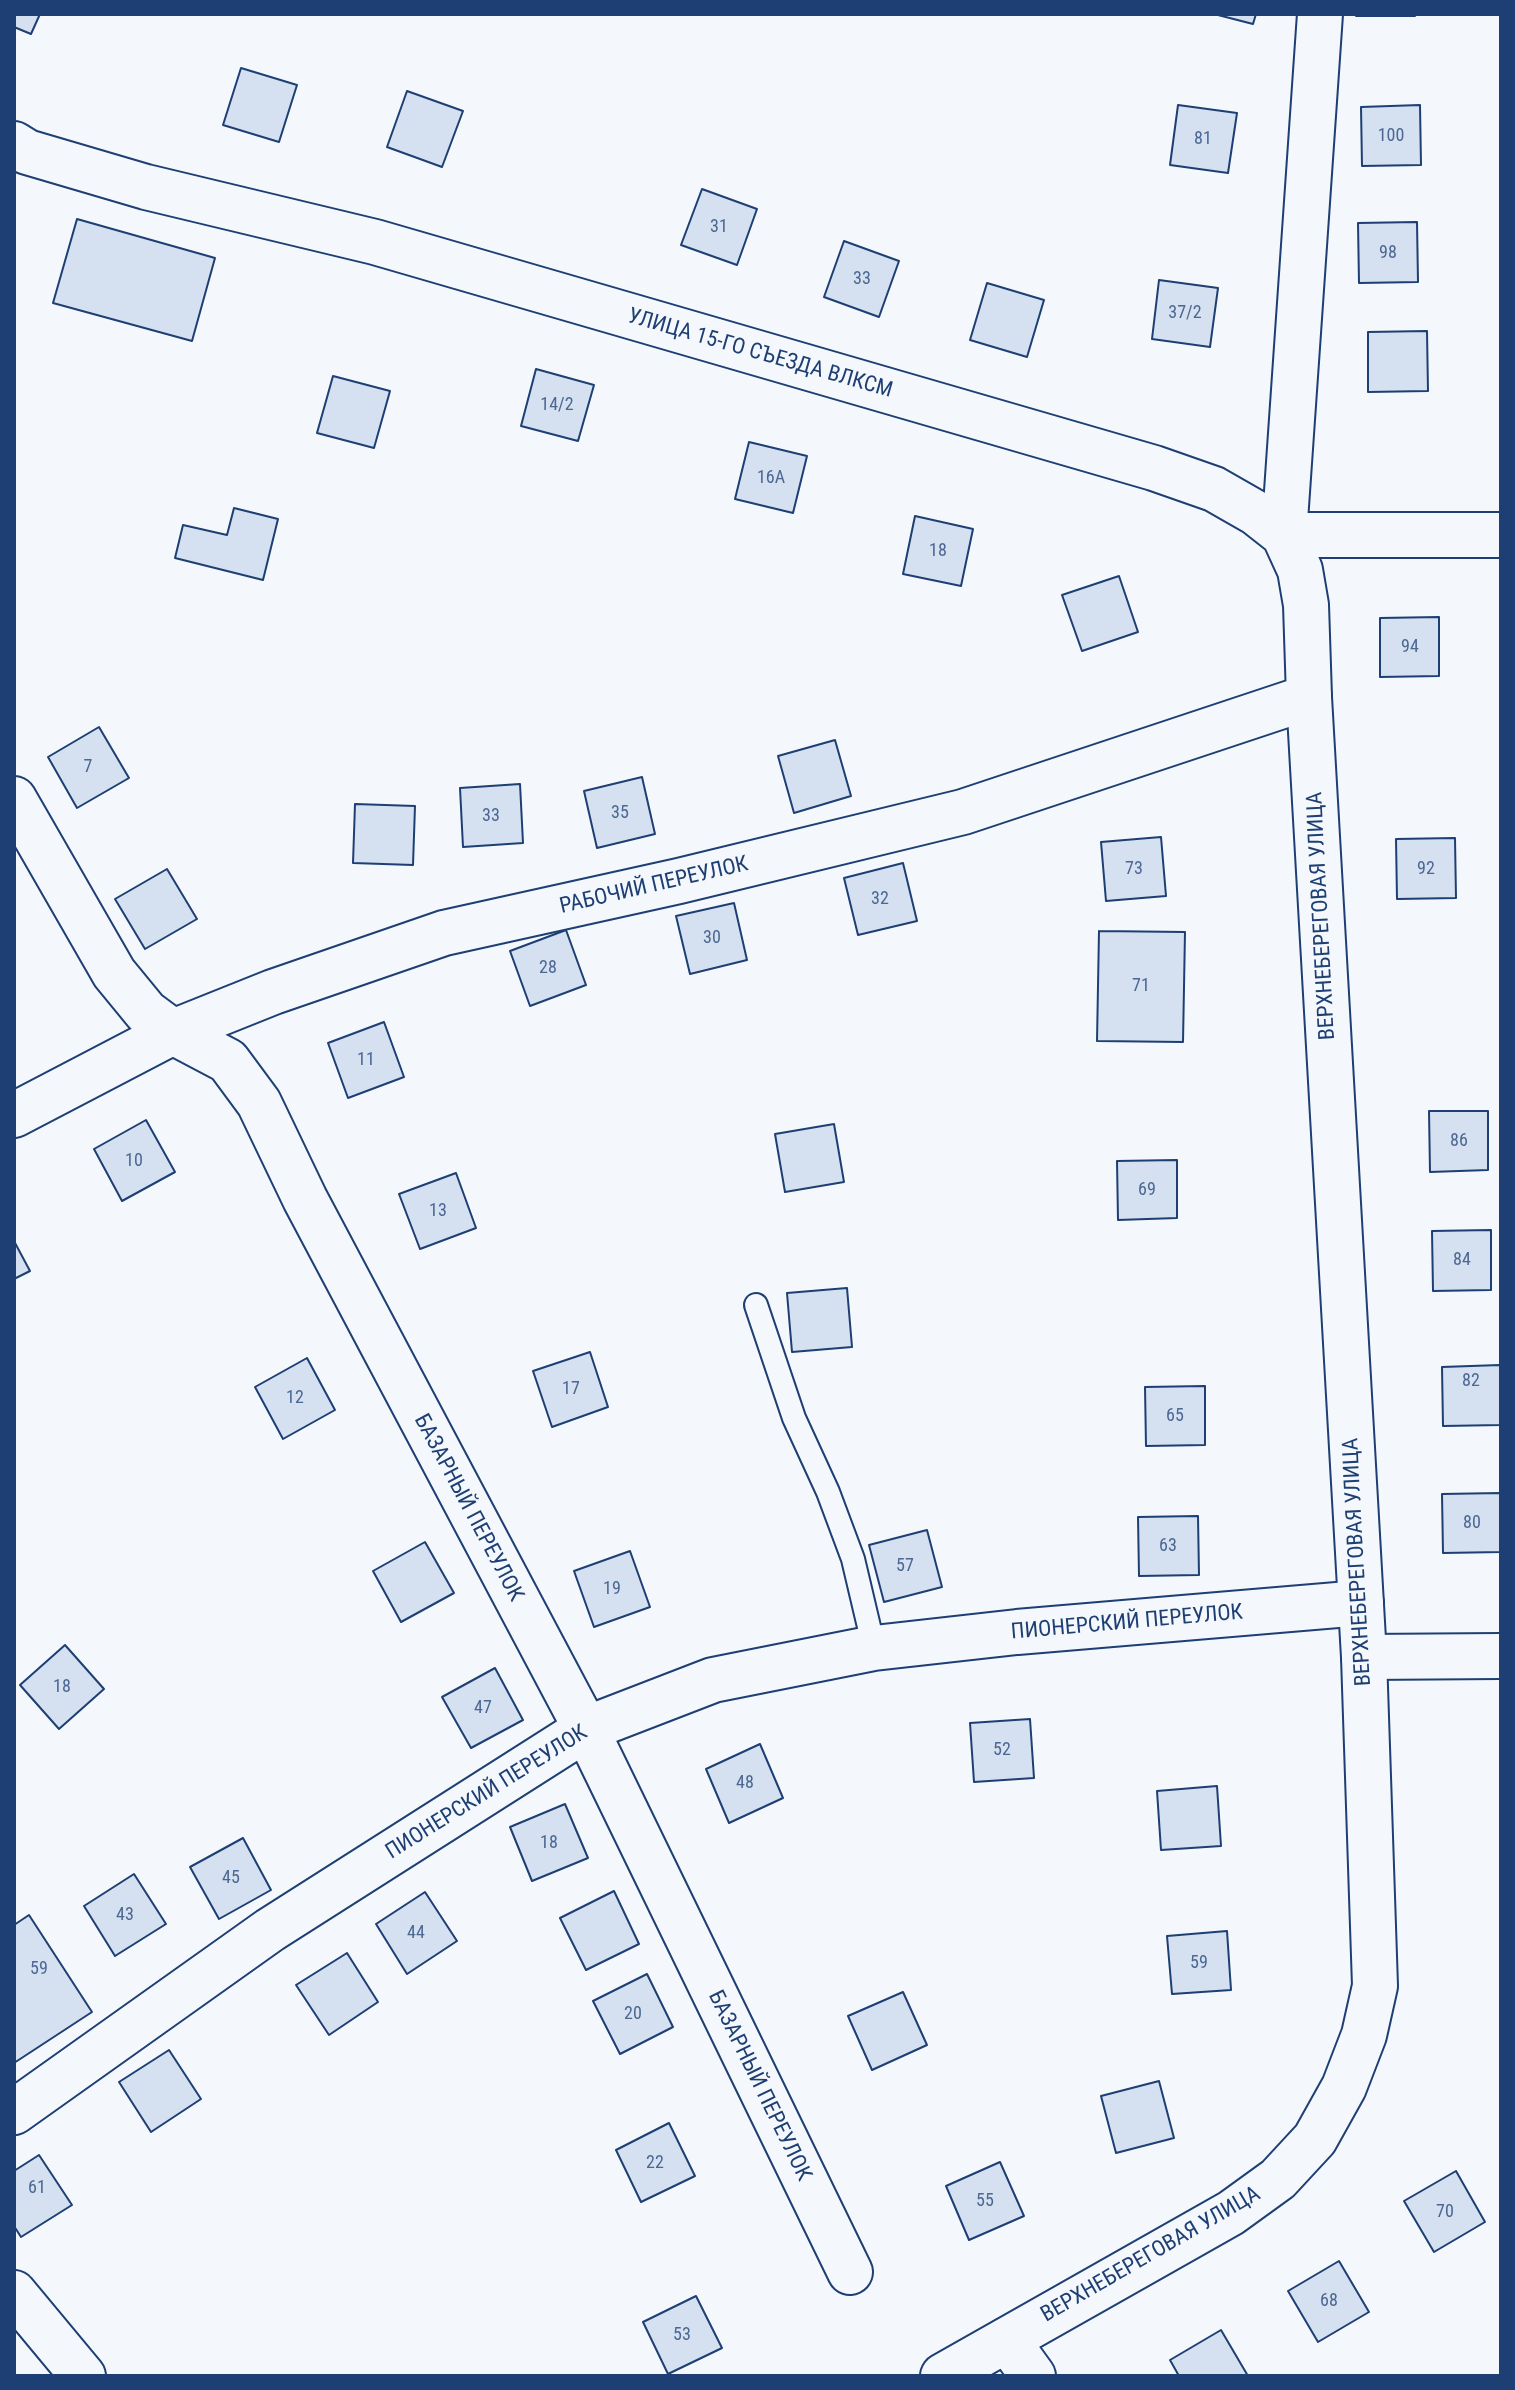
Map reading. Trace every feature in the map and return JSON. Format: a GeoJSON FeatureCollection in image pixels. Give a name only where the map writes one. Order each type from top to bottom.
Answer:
{"type":"FeatureCollection","features":[{"type":"Feature","properties":{"kind":"street"},"geometry":{"type":"LineString","coordinates":[[1320,14],[1284,535],[1501,535]]}},
{"type":"Feature","properties":{"kind":"street","name":"УЛИЦА 15-ГО СЪЕЗДА ВЛКСМ"},"geometry":{"type":"LineString","coordinates":[[14,144],[27,152],[146,187],[375,242],[1154,468],[1214,489],[1256,513],[1284,535]]}},
{"type":"Feature","properties":{"kind":"street","name":"ВЕРХНЕБЕРЕГОВАЯ УЛИЦА"},"geometry":{"type":"LineString","coordinates":[[943,2376],[1231,2213],[1278,2179],[1315,2139],[1344,2087],[1364,2035],[1375,1986],[1364,1657],[1306,605],[1300,570],[1284,535]]}},
{"type":"Feature","properties":{"kind":"street","name":"РАБОЧИЙ ПЕРЕУЛОК"},"geometry":{"type":"LineString","coordinates":[[14,1115],[173,1032],[273,992],[444,933],[679,881],[963,812],[1309,697]]}},
{"type":"Feature","properties":{"kind":"street","name":"БАЗАРНЫЙ ПЕРЕУЛОК"},"geometry":{"type":"LineString","coordinates":[[14,799],[114,973],[146,1012],[173,1032],[228,1061],[259,1103],[305,1199],[586,1729],[850,2272]]}},
{"type":"Feature","properties":{"kind":"street","name":"ПИОНЕРСКИЙ ПЕРЕУЛОК"},"geometry":{"type":"LineString","coordinates":[[14,2112],[270,1930],[586,1729],[713,1680],[874,1648],[1017,1632],[1361,1603]]}},
{"type":"Feature","properties":{"kind":"street"},"geometry":{"type":"LineString","coordinates":[[1364,1657],[1501,1656]]}},
{"type":"Feature","properties":{"kind":"street"},"geometry":{"type":"LineString","coordinates":[[14,2293],[83,2376]]}},
{"type":"Feature","properties":{"kind":"street"},"geometry":{"type":"LineString","coordinates":[[1007,2340],[1033,2376]]}},
{"type":"Feature","properties":{"kind":"lane"},"geometry":{"type":"LineString","coordinates":[[756,1305],[794,1418],[828,1492],[853,1559],[874,1648]]}},
{"type":"Feature","properties":{"kind":"building"},"geometry":{"type":"Polygon","coordinates":[[[14,14],[40,14],[31,34],[14,27],[14,14]]]}},
{"type":"Feature","properties":{"kind":"building"},"geometry":{"type":"Polygon","coordinates":[[[1214,14],[1256,14],[1253,24],[1214,14]]]}},
{"type":"Feature","properties":{"kind":"building"},"geometry":{"type":"Polygon","coordinates":[[[1415,14],[1415,16],[1356,16],[1415,14]]]}},
{"type":"Feature","properties":{"kind":"building"},"geometry":{"type":"Polygon","coordinates":[[[241,68],[297,85],[279,142],[223,125],[241,68]]]}},
{"type":"Feature","properties":{"kind":"building"},"geometry":{"type":"Polygon","coordinates":[[[407,91],[463,111],[442,167],[387,147],[407,91]]]}},
{"type":"Feature","properties":{"kind":"building"},"geometry":{"type":"Polygon","coordinates":[[[1178,105],[1237,113],[1228,173],[1170,165],[1178,105]]]}},
{"type":"Feature","properties":{"kind":"building"},"geometry":{"type":"Polygon","coordinates":[[[1420,105],[1421,165],[1362,166],[1361,107],[1420,105]]]}},
{"type":"Feature","properties":{"kind":"building"},"geometry":{"type":"Polygon","coordinates":[[[702,189],[757,209],[737,265],[681,245],[702,189]]]}},
{"type":"Feature","properties":{"kind":"building"},"geometry":{"type":"Polygon","coordinates":[[[77,219],[215,258],[192,341],[53,303],[77,219]]]}},
{"type":"Feature","properties":{"kind":"building"},"geometry":{"type":"Polygon","coordinates":[[[1417,222],[1418,282],[1359,283],[1358,223],[1417,222]]]}},
{"type":"Feature","properties":{"kind":"building"},"geometry":{"type":"Polygon","coordinates":[[[844,241],[899,261],[879,317],[824,297],[844,241]]]}},
{"type":"Feature","properties":{"kind":"building"},"geometry":{"type":"Polygon","coordinates":[[[1159,280],[1218,288],[1210,347],[1152,339],[1159,280]]]}},
{"type":"Feature","properties":{"kind":"building"},"geometry":{"type":"Polygon","coordinates":[[[987,283],[1044,300],[1027,357],[970,340],[987,283]]]}},
{"type":"Feature","properties":{"kind":"building"},"geometry":{"type":"Polygon","coordinates":[[[1427,331],[1428,391],[1368,392],[1368,332],[1427,331]]]}},
{"type":"Feature","properties":{"kind":"building"},"geometry":{"type":"Polygon","coordinates":[[[536,369],[594,385],[578,441],[521,426],[536,369]]]}},
{"type":"Feature","properties":{"kind":"building"},"geometry":{"type":"Polygon","coordinates":[[[333,376],[390,391],[374,448],[317,433],[333,376]]]}},
{"type":"Feature","properties":{"kind":"building"},"geometry":{"type":"Polygon","coordinates":[[[749,442],[807,456],[793,513],[735,499],[749,442]]]}},
{"type":"Feature","properties":{"kind":"building"},"geometry":{"type":"Polygon","coordinates":[[[234,508],[278,519],[263,580],[175,558],[183,525],[227,535],[234,508]]]}},
{"type":"Feature","properties":{"kind":"building"},"geometry":{"type":"Polygon","coordinates":[[[915,516],[973,529],[961,586],[903,574],[915,516]]]}},
{"type":"Feature","properties":{"kind":"building"},"geometry":{"type":"Polygon","coordinates":[[[1119,576],[1138,632],[1082,651],[1062,595],[1119,576]]]}},
{"type":"Feature","properties":{"kind":"building"},"geometry":{"type":"Polygon","coordinates":[[[1439,617],[1439,676],[1380,677],[1380,618],[1439,617]]]}},
{"type":"Feature","properties":{"kind":"building"},"geometry":{"type":"Polygon","coordinates":[[[99,727],[129,778],[77,808],[48,757],[99,727]]]}},
{"type":"Feature","properties":{"kind":"building"},"geometry":{"type":"Polygon","coordinates":[[[835,740],[851,796],[794,813],[778,756],[835,740]]]}},
{"type":"Feature","properties":{"kind":"building"},"geometry":{"type":"Polygon","coordinates":[[[642,777],[655,834],[597,848],[584,791],[642,777]]]}},
{"type":"Feature","properties":{"kind":"building"},"geometry":{"type":"Polygon","coordinates":[[[520,784],[523,843],[463,847],[460,788],[520,784]]]}},
{"type":"Feature","properties":{"kind":"building"},"geometry":{"type":"Polygon","coordinates":[[[355,804],[415,806],[413,865],[353,863],[355,804]]]}},
{"type":"Feature","properties":{"kind":"building"},"geometry":{"type":"Polygon","coordinates":[[[1161,837],[1166,896],[1106,901],[1101,842],[1161,837]]]}},
{"type":"Feature","properties":{"kind":"building"},"geometry":{"type":"Polygon","coordinates":[[[1455,838],[1456,898],[1397,899],[1396,839],[1455,838]]]}},
{"type":"Feature","properties":{"kind":"building"},"geometry":{"type":"Polygon","coordinates":[[[903,863],[917,921],[858,935],[844,878],[903,863]]]}},
{"type":"Feature","properties":{"kind":"building"},"geometry":{"type":"Polygon","coordinates":[[[167,869],[197,919],[145,949],[115,899],[167,869]]]}},
{"type":"Feature","properties":{"kind":"building"},"geometry":{"type":"Polygon","coordinates":[[[734,903],[747,960],[690,974],[676,916],[734,903]]]}},
{"type":"Feature","properties":{"kind":"building"},"geometry":{"type":"Polygon","coordinates":[[[566,930],[586,985],[530,1006],[510,951],[566,930]]]}},
{"type":"Feature","properties":{"kind":"building"},"geometry":{"type":"Polygon","coordinates":[[[1099,931],[1185,932],[1183,1042],[1097,1041],[1099,931]]]}},
{"type":"Feature","properties":{"kind":"building"},"geometry":{"type":"Polygon","coordinates":[[[384,1022],[404,1077],[348,1098],[328,1043],[384,1022]]]}},
{"type":"Feature","properties":{"kind":"building"},"geometry":{"type":"Polygon","coordinates":[[[1429,1111],[1488,1111],[1488,1170],[1430,1172],[1429,1111]]]}},
{"type":"Feature","properties":{"kind":"building"},"geometry":{"type":"Polygon","coordinates":[[[146,1120],[175,1172],[122,1201],[94,1149],[146,1120]]]}},
{"type":"Feature","properties":{"kind":"building"},"geometry":{"type":"Polygon","coordinates":[[[834,1124],[844,1182],[785,1192],[775,1134],[834,1124]]]}},
{"type":"Feature","properties":{"kind":"building"},"geometry":{"type":"Polygon","coordinates":[[[1177,1160],[1177,1218],[1118,1220],[1117,1161],[1177,1160]]]}},
{"type":"Feature","properties":{"kind":"building"},"geometry":{"type":"Polygon","coordinates":[[[456,1173],[476,1228],[420,1249],[399,1194],[456,1173]]]}},
{"type":"Feature","properties":{"kind":"building"},"geometry":{"type":"Polygon","coordinates":[[[1491,1230],[1491,1290],[1433,1291],[1432,1231],[1491,1230]]]}},
{"type":"Feature","properties":{"kind":"building"},"geometry":{"type":"Polygon","coordinates":[[[14,1241],[30,1271],[14,1279],[14,1241]]]}},
{"type":"Feature","properties":{"kind":"building"},"geometry":{"type":"Polygon","coordinates":[[[847,1288],[852,1347],[792,1352],[787,1293],[847,1288]]]}},
{"type":"Feature","properties":{"kind":"building"},"geometry":{"type":"Polygon","coordinates":[[[590,1352],[608,1407],[552,1427],[533,1371],[590,1352]]]}},
{"type":"Feature","properties":{"kind":"building"},"geometry":{"type":"Polygon","coordinates":[[[307,1358],[335,1410],[283,1439],[255,1387],[307,1358]]]}},
{"type":"Feature","properties":{"kind":"building"},"geometry":{"type":"Polygon","coordinates":[[[1500,1365],[1501,1425],[1443,1426],[1442,1367],[1500,1365]]]}},
{"type":"Feature","properties":{"kind":"building"},"geometry":{"type":"Polygon","coordinates":[[[1205,1386],[1205,1445],[1146,1446],[1145,1387],[1205,1386]]]}},
{"type":"Feature","properties":{"kind":"building"},"geometry":{"type":"Polygon","coordinates":[[[1501,1493],[1501,1552],[1443,1553],[1442,1494],[1501,1493]]]}},
{"type":"Feature","properties":{"kind":"building"},"geometry":{"type":"Polygon","coordinates":[[[1198,1516],[1199,1575],[1139,1576],[1138,1517],[1198,1516]]]}},
{"type":"Feature","properties":{"kind":"building"},"geometry":{"type":"Polygon","coordinates":[[[927,1530],[942,1587],[884,1602],[869,1545],[927,1530]]]}},
{"type":"Feature","properties":{"kind":"building"},"geometry":{"type":"Polygon","coordinates":[[[425,1542],[454,1593],[401,1622],[373,1571],[425,1542]]]}},
{"type":"Feature","properties":{"kind":"building"},"geometry":{"type":"Polygon","coordinates":[[[630,1551],[650,1607],[594,1627],[574,1571],[630,1551]]]}},
{"type":"Feature","properties":{"kind":"building"},"geometry":{"type":"Polygon","coordinates":[[[65,1645],[104,1689],[59,1729],[20,1685],[65,1645]]]}},
{"type":"Feature","properties":{"kind":"building"},"geometry":{"type":"Polygon","coordinates":[[[495,1668],[523,1720],[471,1748],[442,1697],[495,1668]]]}},
{"type":"Feature","properties":{"kind":"building"},"geometry":{"type":"Polygon","coordinates":[[[1030,1719],[1034,1778],[974,1782],[970,1723],[1030,1719]]]}},
{"type":"Feature","properties":{"kind":"building"},"geometry":{"type":"Polygon","coordinates":[[[760,1744],[783,1798],[729,1823],[706,1769],[760,1744]]]}},
{"type":"Feature","properties":{"kind":"building"},"geometry":{"type":"Polygon","coordinates":[[[1217,1786],[1221,1846],[1161,1850],[1157,1791],[1217,1786]]]}},
{"type":"Feature","properties":{"kind":"building"},"geometry":{"type":"Polygon","coordinates":[[[565,1804],[588,1858],[532,1881],[510,1827],[565,1804]]]}},
{"type":"Feature","properties":{"kind":"building"},"geometry":{"type":"Polygon","coordinates":[[[243,1838],[271,1890],[219,1919],[190,1867],[243,1838]]]}},
{"type":"Feature","properties":{"kind":"building"},"geometry":{"type":"Polygon","coordinates":[[[134,1874],[166,1924],[115,1956],[84,1906],[134,1874]]]}},
{"type":"Feature","properties":{"kind":"building"},"geometry":{"type":"Polygon","coordinates":[[[614,1891],[639,1944],[586,1970],[560,1918],[614,1891]]]}},
{"type":"Feature","properties":{"kind":"building"},"geometry":{"type":"Polygon","coordinates":[[[425,1892],[457,1941],[407,1974],[376,1924],[425,1892]]]}},
{"type":"Feature","properties":{"kind":"building"},"geometry":{"type":"Polygon","coordinates":[[[29,1915],[92,2012],[14,2063],[14,1925],[29,1915]]]}},
{"type":"Feature","properties":{"kind":"building"},"geometry":{"type":"Polygon","coordinates":[[[1227,1931],[1231,1990],[1172,1994],[1167,1936],[1227,1931]]]}},
{"type":"Feature","properties":{"kind":"building"},"geometry":{"type":"Polygon","coordinates":[[[347,1953],[378,2002],[329,2035],[296,1985],[347,1953]]]}},
{"type":"Feature","properties":{"kind":"building"},"geometry":{"type":"Polygon","coordinates":[[[647,1974],[673,2027],[620,2054],[593,2001],[647,1974]]]}},
{"type":"Feature","properties":{"kind":"building"},"geometry":{"type":"Polygon","coordinates":[[[903,1992],[927,2045],[872,2070],[848,2016],[903,1992]]]}},
{"type":"Feature","properties":{"kind":"building"},"geometry":{"type":"Polygon","coordinates":[[[169,2050],[201,2099],[151,2132],[119,2082],[169,2050]]]}},
{"type":"Feature","properties":{"kind":"building"},"geometry":{"type":"Polygon","coordinates":[[[1159,2081],[1174,2138],[1116,2153],[1101,2096],[1159,2081]]]}},
{"type":"Feature","properties":{"kind":"building"},"geometry":{"type":"Polygon","coordinates":[[[669,2123],[695,2176],[641,2202],[616,2150],[669,2123]]]}},
{"type":"Feature","properties":{"kind":"building"},"geometry":{"type":"Polygon","coordinates":[[[39,2155],[72,2205],[21,2237],[14,2226],[14,2171],[39,2155]]]}},
{"type":"Feature","properties":{"kind":"building"},"geometry":{"type":"Polygon","coordinates":[[[1000,2162],[1024,2216],[969,2240],[946,2186],[1000,2162]]]}},
{"type":"Feature","properties":{"kind":"building"},"geometry":{"type":"Polygon","coordinates":[[[1456,2171],[1485,2222],[1434,2252],[1404,2201],[1456,2171]]]}},
{"type":"Feature","properties":{"kind":"building"},"geometry":{"type":"Polygon","coordinates":[[[1339,2261],[1369,2312],[1318,2342],[1288,2291],[1339,2261]]]}},
{"type":"Feature","properties":{"kind":"building"},"geometry":{"type":"Polygon","coordinates":[[[696,2296],[722,2348],[668,2374],[643,2322],[696,2296]]]}},
{"type":"Feature","properties":{"kind":"building"},"geometry":{"type":"Polygon","coordinates":[[[1221,2330],[1248,2376],[1179,2376],[1170,2360],[1221,2330]]]}}]}
